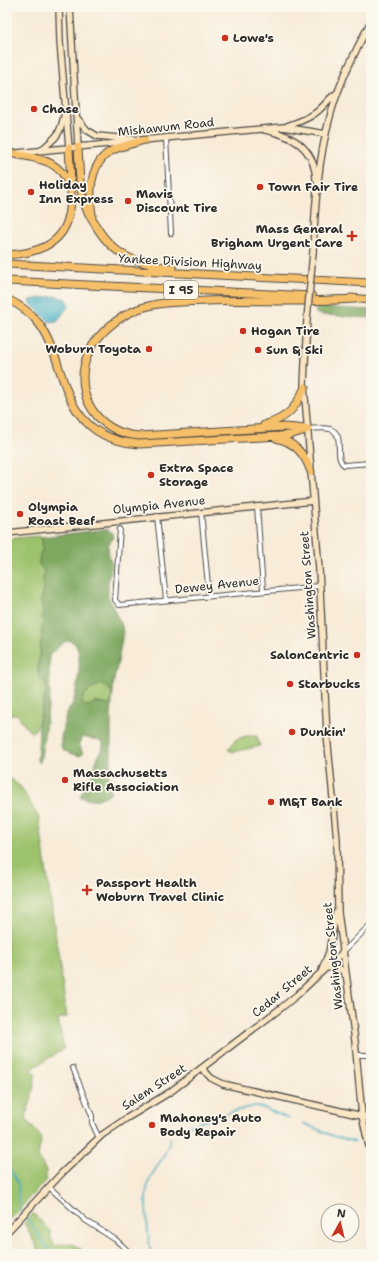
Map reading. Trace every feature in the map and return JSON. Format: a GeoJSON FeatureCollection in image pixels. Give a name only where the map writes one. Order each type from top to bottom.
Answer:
{"type":"FeatureCollection","features":[{"type":"Feature","properties":{"kind":"highway"},"geometry":{"type":"LineString","coordinates":[[93,222],[90,204],[90,190],[94,173],[99,162],[105,155],[113,150],[145,140]]}},
{"type":"Feature","properties":{"kind":"highway"},"geometry":{"type":"LineString","coordinates":[[78,147],[82,196],[85,207],[102,237],[111,246],[123,255],[152,266],[220,275]]}},
{"type":"Feature","properties":{"kind":"highway"},"geometry":{"type":"LineString","coordinates":[[7,255],[25,253],[47,245],[59,235],[64,228],[69,218],[71,207],[69,148]]}},
{"type":"Feature","properties":{"kind":"highway"},"geometry":{"type":"LineString","coordinates":[[8,154],[46,161],[55,165],[65,177],[71,193]]}},
{"type":"Feature","properties":{"kind":"highway","name":"Yankee Division Highway"},"geometry":{"type":"LineString","coordinates":[[7,264],[371,283]]}},
{"type":"Feature","properties":{"kind":"highway","name":"I 95"},"geometry":{"type":"LineString","coordinates":[[7,281],[371,300]]}},
{"type":"Feature","properties":{"kind":"highway"},"geometry":{"type":"LineString","coordinates":[[7,299],[28,312],[41,326],[72,403],[84,421],[92,428],[106,436],[126,443],[140,444],[270,437],[287,435],[308,429]]}},
{"type":"Feature","properties":{"kind":"highway"},"geometry":{"type":"LineString","coordinates":[[308,429],[285,426],[140,436],[130,435],[115,430],[105,424],[91,409],[86,397],[83,376],[84,365],[90,350],[97,340],[113,324],[130,313],[152,305],[235,300],[293,301],[355,299]]}},
{"type":"Feature","properties":{"kind":"highway"},"geometry":{"type":"LineString","coordinates":[[246,429],[274,422],[287,415],[296,405],[305,387]]}},
{"type":"Feature","properties":{"kind":"highway"},"geometry":{"type":"LineString","coordinates":[[270,437],[284,440],[297,448],[305,458],[311,472]]}},
{"type":"Feature","properties":{"kind":"main road"},"geometry":{"type":"LineString","coordinates":[[59,7],[60,42],[69,148]]}},
{"type":"Feature","properties":{"kind":"main road"},"geometry":{"type":"LineString","coordinates":[[70,7],[78,147]]}},
{"type":"Feature","properties":{"kind":"main road","name":"Washington Street"},"geometry":{"type":"LineString","coordinates":[[371,20],[350,63],[338,93],[326,134],[316,191],[313,252],[304,358],[320,586],[327,740],[338,840],[337,902],[339,928],[357,1055],[362,1116],[371,1155]]}},
{"type":"Feature","properties":{"kind":"main road"},"geometry":{"type":"LineString","coordinates":[[283,127],[311,117],[331,97],[338,93]]}},
{"type":"Feature","properties":{"kind":"main road"},"geometry":{"type":"LineString","coordinates":[[40,151],[60,132],[66,108]]}},
{"type":"Feature","properties":{"kind":"main road"},"geometry":{"type":"LineString","coordinates":[[76,117],[86,130],[97,136],[145,140]]}},
{"type":"Feature","properties":{"kind":"main road","name":"Mishawum Road"},"geometry":{"type":"LineString","coordinates":[[8,154],[283,127],[326,134]]}},
{"type":"Feature","properties":{"kind":"main road"},"geometry":{"type":"LineString","coordinates":[[257,129],[273,132],[301,145],[309,155],[314,167],[316,174],[316,191]]}},
{"type":"Feature","properties":{"kind":"main road","name":"Olympia Avenue"},"geometry":{"type":"LineString","coordinates":[[7,532],[314,501]]}},
{"type":"Feature","properties":{"kind":"main road"},"geometry":{"type":"LineString","coordinates":[[320,974],[326,963],[329,952],[337,902]]}},
{"type":"Feature","properties":{"kind":"main road","name":"Cedar Street"},"geometry":{"type":"LineString","coordinates":[[202,1068],[297,995],[343,952]]}},
{"type":"Feature","properties":{"kind":"main road"},"geometry":{"type":"LineString","coordinates":[[325,969],[336,967],[342,970],[346,976]]}},
{"type":"Feature","properties":{"kind":"main road","name":"Salem Street"},"geometry":{"type":"LineString","coordinates":[[7,1232],[49,1187],[99,1138],[118,1124],[170,1092],[202,1068],[211,1078],[224,1084],[371,1118]]}},
{"type":"Feature","properties":{"kind":"street"},"geometry":{"type":"LineString","coordinates":[[166,138],[171,232]]}},
{"type":"Feature","properties":{"kind":"street"},"geometry":{"type":"LineString","coordinates":[[308,429],[326,428],[335,432],[339,439],[340,461],[343,464],[371,463]]}},
{"type":"Feature","properties":{"kind":"street"},"geometry":{"type":"LineString","coordinates":[[256,506],[263,590]]}},
{"type":"Feature","properties":{"kind":"street"},"geometry":{"type":"LineString","coordinates":[[201,512],[210,596]]}},
{"type":"Feature","properties":{"kind":"street"},"geometry":{"type":"LineString","coordinates":[[157,516],[166,600]]}},
{"type":"Feature","properties":{"kind":"street","name":"Dewey Avenue"},"geometry":{"type":"LineString","coordinates":[[120,529],[116,599],[117,603],[121,605],[263,590],[320,586]]}},
{"type":"Feature","properties":{"kind":"street","name":"Cedar Street"},"geometry":{"type":"LineString","coordinates":[[343,952],[371,924]]}},
{"type":"Feature","properties":{"kind":"street"},"geometry":{"type":"LineString","coordinates":[[357,1055],[371,1055]]}},
{"type":"Feature","properties":{"kind":"street"},"geometry":{"type":"LineString","coordinates":[[73,1068],[92,1116],[92,1123],[99,1138]]}},
{"type":"Feature","properties":{"kind":"street"},"geometry":{"type":"LineString","coordinates":[[49,1187],[85,1220],[116,1240],[131,1254]]}},
{"type":"Feature","properties":{"kind":"green space"},"geometry":{"type":"Polygon","coordinates":[[[317,307],[371,310],[371,318],[317,314],[315,311],[317,307]]]}},
{"type":"Feature","properties":{"kind":"green space"},"geometry":{"type":"Polygon","coordinates":[[[107,529],[112,533],[113,537],[108,546],[112,565],[108,580],[108,597],[122,626],[123,633],[114,679],[111,716],[111,763],[108,773],[111,786],[110,794],[96,800],[85,799],[80,795],[90,781],[97,759],[103,747],[103,742],[82,737],[79,743],[83,754],[79,756],[69,753],[62,749],[61,746],[61,737],[64,724],[74,700],[77,686],[79,656],[77,648],[73,642],[65,642],[50,654],[50,694],[40,762],[37,760],[39,734],[38,725],[46,694],[45,681],[39,678],[38,670],[43,613],[41,601],[44,588],[42,583],[44,574],[43,569],[39,564],[40,554],[43,549],[41,537],[107,529]],[[101,684],[87,692],[83,697],[82,705],[90,706],[94,703],[110,704],[112,698],[111,690],[101,684]]]}},
{"type":"Feature","properties":{"kind":"green space"},"geometry":{"type":"Polygon","coordinates":[[[37,536],[41,537],[42,541],[39,564],[43,569],[44,574],[42,583],[44,588],[41,601],[43,613],[42,632],[38,670],[39,678],[45,681],[46,688],[38,724],[32,733],[27,729],[17,714],[12,714],[7,720],[7,539],[37,536]]]}},
{"type":"Feature","properties":{"kind":"green space"},"geometry":{"type":"Polygon","coordinates":[[[101,684],[111,690],[112,698],[110,704],[108,705],[96,702],[90,706],[82,705],[85,694],[101,684]]]}},
{"type":"Feature","properties":{"kind":"green space"},"geometry":{"type":"Polygon","coordinates":[[[246,736],[257,736],[260,746],[234,752],[228,750],[236,739],[246,736]]]}},
{"type":"Feature","properties":{"kind":"green space"},"geometry":{"type":"Polygon","coordinates":[[[7,776],[21,787],[39,818],[67,1017],[58,1019],[64,1049],[30,1070],[35,1073],[35,1080],[26,1119],[40,1136],[41,1141],[38,1156],[46,1171],[46,1181],[13,1217],[7,1219],[7,776]]]}},
{"type":"Feature","properties":{"kind":"green space"},"geometry":{"type":"Polygon","coordinates":[[[33,1213],[50,1231],[51,1239],[55,1246],[72,1244],[87,1254],[36,1254],[37,1247],[24,1223],[33,1213]]]}},
{"type":"Feature","properties":{"kind":"water"},"geometry":{"type":"Polygon","coordinates":[[[55,296],[67,299],[69,306],[57,321],[49,322],[29,302],[29,300],[55,296]]]}},
{"type":"Feature","properties":{"kind":"waterway"},"geometry":{"type":"LineString","coordinates":[[179,1129],[255,1106],[264,1108],[289,1119]]}},
{"type":"Feature","properties":{"kind":"waterway"},"geometry":{"type":"LineString","coordinates":[[303,1123],[333,1136],[355,1142]]}},
{"type":"Feature","properties":{"kind":"waterway"},"geometry":{"type":"LineString","coordinates":[[155,1254],[150,1249],[149,1243],[146,1194],[149,1181],[164,1155],[170,1138]]}},
{"type":"Feature","properties":{"kind":"waterway"},"geometry":{"type":"LineString","coordinates":[[7,1165],[15,1177],[18,1185],[18,1203],[22,1213]]}},
{"type":"Feature","properties":{"kind":"waterway"},"geometry":{"type":"LineString","coordinates":[[25,1216],[52,1254]]}},
{"type":"Feature","properties":{"kind":"place","name":"Lowe's"},"geometry":{"type":"Point","coordinates":[225,38]}},
{"type":"Feature","properties":{"kind":"place","name":"Chase"},"geometry":{"type":"Point","coordinates":[34,109]}},
{"type":"Feature","properties":{"kind":"place","name":"Town Fair Tire"},"geometry":{"type":"Point","coordinates":[260,187]}},
{"type":"Feature","properties":{"kind":"place","name":"Holiday Inn Express"},"geometry":{"type":"Point","coordinates":[31,192]}},
{"type":"Feature","properties":{"kind":"place","name":"Mavis Discount Tire"},"geometry":{"type":"Point","coordinates":[128,201]}},
{"type":"Feature","properties":{"kind":"place","name":"Mass General Brigham Urgent Care"},"geometry":{"type":"Point","coordinates":[352,236]}},
{"type":"Feature","properties":{"kind":"place","name":"Hogan Tire"},"geometry":{"type":"Point","coordinates":[243,331]}},
{"type":"Feature","properties":{"kind":"place","name":"Woburn Toyota"},"geometry":{"type":"Point","coordinates":[149,349]}},
{"type":"Feature","properties":{"kind":"place","name":"Sun & Ski"},"geometry":{"type":"Point","coordinates":[258,350]}},
{"type":"Feature","properties":{"kind":"place","name":"Extra Space Storage"},"geometry":{"type":"Point","coordinates":[151,475]}},
{"type":"Feature","properties":{"kind":"place","name":"Olympia Roast Beef"},"geometry":{"type":"Point","coordinates":[20,514]}},
{"type":"Feature","properties":{"kind":"place","name":"SalonCentric"},"geometry":{"type":"Point","coordinates":[357,655]}},
{"type":"Feature","properties":{"kind":"place","name":"Starbucks"},"geometry":{"type":"Point","coordinates":[290,684]}},
{"type":"Feature","properties":{"kind":"place","name":"Dunkin'"},"geometry":{"type":"Point","coordinates":[292,732]}},
{"type":"Feature","properties":{"kind":"place","name":"Massachusetts Rifle Association"},"geometry":{"type":"Point","coordinates":[65,780]}},
{"type":"Feature","properties":{"kind":"place","name":"M&T Bank"},"geometry":{"type":"Point","coordinates":[271,802]}},
{"type":"Feature","properties":{"kind":"place","name":"Passport Health Woburn Travel Clinic"},"geometry":{"type":"Point","coordinates":[87,890]}},
{"type":"Feature","properties":{"kind":"place","name":"Mahoney's Auto Body Repair"},"geometry":{"type":"Point","coordinates":[152,1125]}}]}
